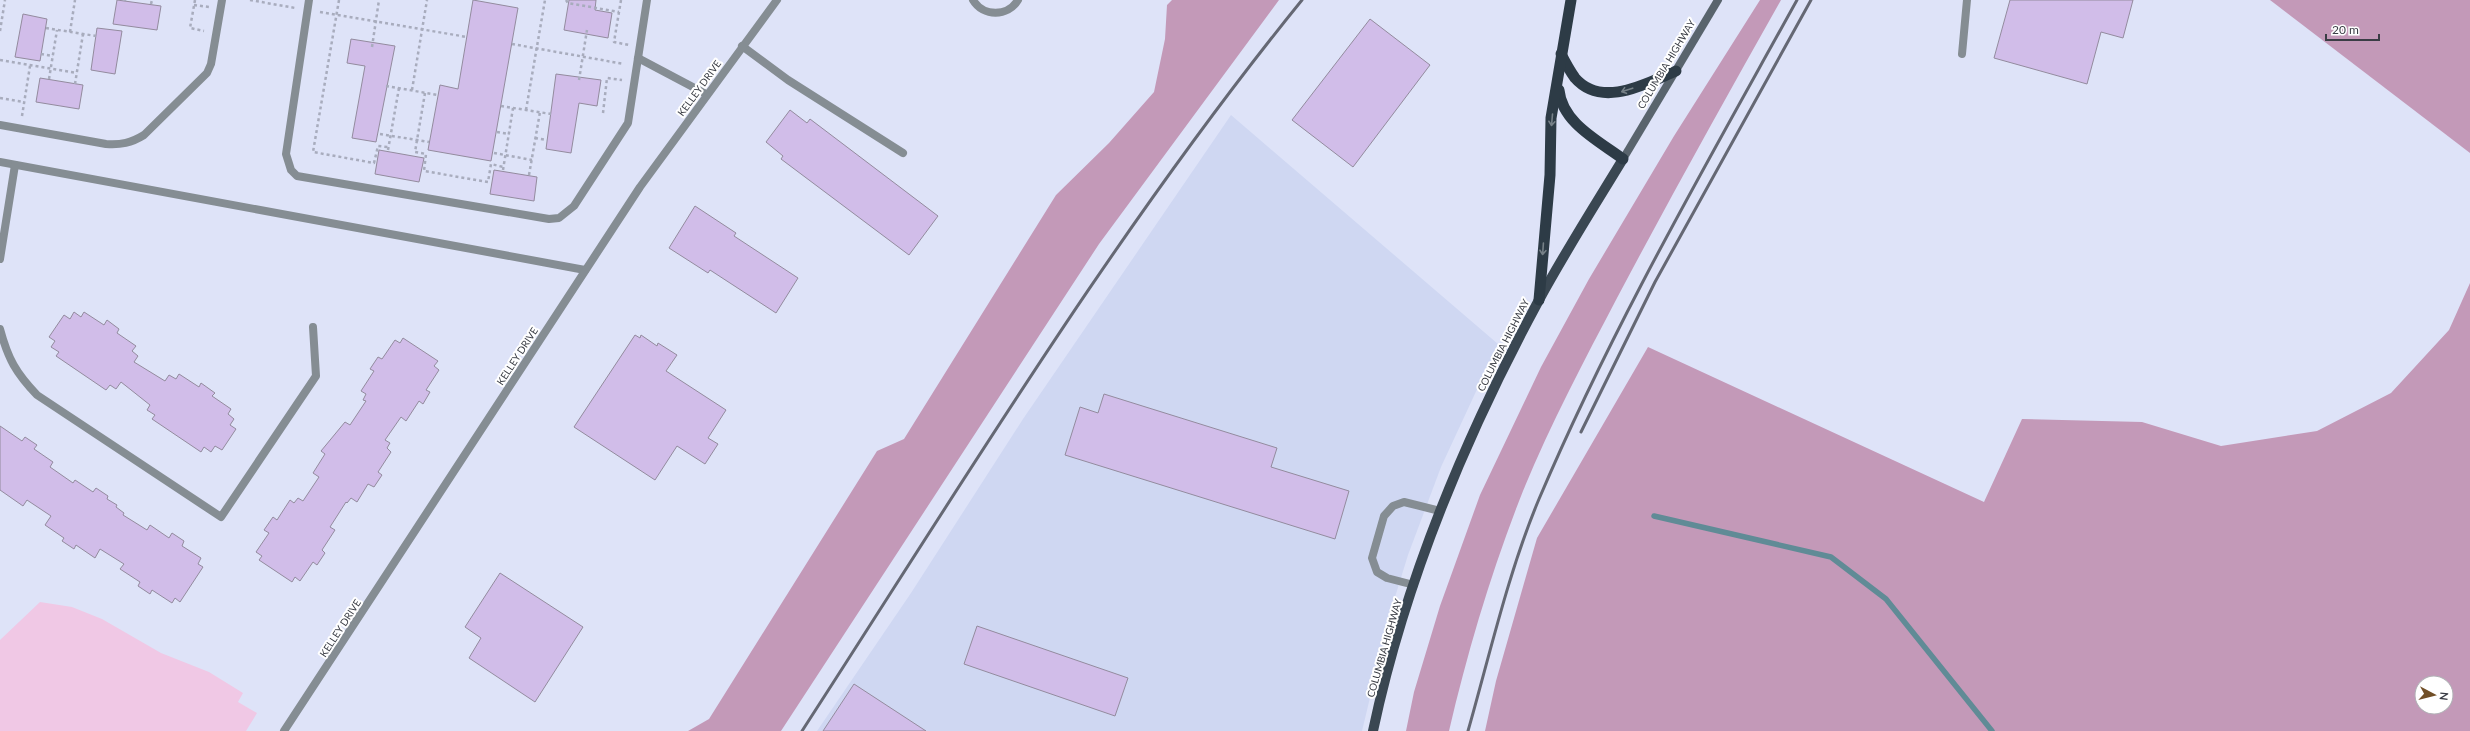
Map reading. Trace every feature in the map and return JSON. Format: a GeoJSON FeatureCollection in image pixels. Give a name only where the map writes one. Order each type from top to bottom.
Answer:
{"type":"FeatureCollection","features":[{"type":"Feature","properties":{"kind":"highway"},"geometry":{"type":"LineString","coordinates":[[1539,300],[1550,175],[1551,118],[1571,0]]}},
{"type":"Feature","properties":{"kind":"highway"},"geometry":{"type":"LineString","coordinates":[[1561,54],[1576,79],[1589,88],[1605,93],[1620,92],[1676,71]]}},
{"type":"Feature","properties":{"kind":"highway"},"geometry":{"type":"LineString","coordinates":[[1558,81],[1560,99],[1566,114],[1576,124],[1623,159]]}},
{"type":"Feature","properties":{"kind":"main road","name":"COLUMBIA HIGHWAY"},"geometry":{"type":"LineString","coordinates":[[1373,731],[1414,585],[1440,511],[1472,434],[1539,300],[1718,0]]}},
{"type":"Feature","properties":{"kind":"street"},"geometry":{"type":"LineString","coordinates":[[0,125],[106,144],[119,145],[133,142],[144,135],[207,73],[211,64],[222,0]]}},
{"type":"Feature","properties":{"kind":"street"},"geometry":{"type":"LineString","coordinates":[[309,0],[309,10],[286,154],[291,170],[297,176],[541,218],[559,218],[574,206],[628,123],[647,0]]}},
{"type":"Feature","properties":{"kind":"street","name":"KELLEY DRIVE"},"geometry":{"type":"LineString","coordinates":[[284,731],[585,270],[706,94],[777,0]]}},
{"type":"Feature","properties":{"kind":"street"},"geometry":{"type":"LineString","coordinates":[[973,0],[976,4],[993,14],[1006,11],[1018,0]]}},
{"type":"Feature","properties":{"kind":"street"},"geometry":{"type":"LineString","coordinates":[[1962,54],[1967,0]]}},
{"type":"Feature","properties":{"kind":"street"},"geometry":{"type":"LineString","coordinates":[[742,46],[788,80],[903,153]]}},
{"type":"Feature","properties":{"kind":"street"},"geometry":{"type":"LineString","coordinates":[[637,62],[706,94]]}},
{"type":"Feature","properties":{"kind":"street"},"geometry":{"type":"LineString","coordinates":[[0,162],[585,270]]}},
{"type":"Feature","properties":{"kind":"street"},"geometry":{"type":"LineString","coordinates":[[0,259],[15,165]]}},
{"type":"Feature","properties":{"kind":"street"},"geometry":{"type":"LineString","coordinates":[[0,329],[4,347],[17,374],[37,395],[221,517],[316,376],[313,327]]}},
{"type":"Feature","properties":{"kind":"street"},"geometry":{"type":"LineString","coordinates":[[1414,585],[1387,578],[1377,572],[1372,558],[1384,516],[1392,506],[1404,502],[1440,511]]}},
{"type":"Feature","properties":{"kind":"path"},"geometry":{"type":"LineString","coordinates":[[0,31],[5,0]]}},
{"type":"Feature","properties":{"kind":"path"},"geometry":{"type":"LineString","coordinates":[[70,32],[76,0]]}},
{"type":"Feature","properties":{"kind":"path"},"geometry":{"type":"LineString","coordinates":[[151,4],[152,0]]}},
{"type":"Feature","properties":{"kind":"path"},"geometry":{"type":"LineString","coordinates":[[195,0],[190,28],[216,33]]}},
{"type":"Feature","properties":{"kind":"path"},"geometry":{"type":"LineString","coordinates":[[194,5],[209,8],[210,0]]}},
{"type":"Feature","properties":{"kind":"path"},"geometry":{"type":"LineString","coordinates":[[250,0],[467,37]]}},
{"type":"Feature","properties":{"kind":"path"},"geometry":{"type":"LineString","coordinates":[[339,0],[313,152],[374,162],[378,146],[388,148],[399,88]]}},
{"type":"Feature","properties":{"kind":"path"},"geometry":{"type":"LineString","coordinates":[[372,47],[379,0]]}},
{"type":"Feature","properties":{"kind":"path"},"geometry":{"type":"LineString","coordinates":[[412,90],[427,0]]}},
{"type":"Feature","properties":{"kind":"path"},"geometry":{"type":"LineString","coordinates":[[526,110],[545,0]]}},
{"type":"Feature","properties":{"kind":"path"},"geometry":{"type":"LineString","coordinates":[[566,0],[568,3],[619,12]]}},
{"type":"Feature","properties":{"kind":"path"},"geometry":{"type":"LineString","coordinates":[[621,0],[614,42],[629,45],[628,52]]}},
{"type":"Feature","properties":{"kind":"path"},"geometry":{"type":"LineString","coordinates":[[46,28],[96,36]]}},
{"type":"Feature","properties":{"kind":"path"},"geometry":{"type":"LineString","coordinates":[[49,79],[58,30]]}},
{"type":"Feature","properties":{"kind":"path"},"geometry":{"type":"LineString","coordinates":[[579,80],[587,30]]}},
{"type":"Feature","properties":{"kind":"path"},"geometry":{"type":"LineString","coordinates":[[75,84],[83,34]]}},
{"type":"Feature","properties":{"kind":"path"},"geometry":{"type":"LineString","coordinates":[[512,44],[626,64],[637,62]]}},
{"type":"Feature","properties":{"kind":"path"},"geometry":{"type":"LineString","coordinates":[[41,54],[53,56]]}},
{"type":"Feature","properties":{"kind":"path"},"geometry":{"type":"LineString","coordinates":[[625,70],[627,58]]}},
{"type":"Feature","properties":{"kind":"path"},"geometry":{"type":"LineString","coordinates":[[0,60],[77,73]]}},
{"type":"Feature","properties":{"kind":"path"},"geometry":{"type":"LineString","coordinates":[[20,128],[30,66]]}},
{"type":"Feature","properties":{"kind":"path"},"geometry":{"type":"LineString","coordinates":[[603,113],[607,78],[623,80],[624,75]]}},
{"type":"Feature","properties":{"kind":"path"},"geometry":{"type":"LineString","coordinates":[[386,86],[438,95]]}},
{"type":"Feature","properties":{"kind":"path"},"geometry":{"type":"LineString","coordinates":[[425,93],[415,152],[426,154],[424,171],[488,182],[491,164],[503,168],[513,108]]}},
{"type":"Feature","properties":{"kind":"path"},"geometry":{"type":"LineString","coordinates":[[0,98],[24,102]]}},
{"type":"Feature","properties":{"kind":"path"},"geometry":{"type":"LineString","coordinates":[[501,106],[551,114]]}},
{"type":"Feature","properties":{"kind":"path"},"geometry":{"type":"LineString","coordinates":[[529,175],[540,112]]}},
{"type":"Feature","properties":{"kind":"path"},"geometry":{"type":"LineString","coordinates":[[497,132],[509,134]]}},
{"type":"Feature","properties":{"kind":"path"},"geometry":{"type":"LineString","coordinates":[[380,134],[429,142]]}},
{"type":"Feature","properties":{"kind":"path"},"geometry":{"type":"LineString","coordinates":[[535,138],[547,140]]}},
{"type":"Feature","properties":{"kind":"path"},"geometry":{"type":"LineString","coordinates":[[494,153],[532,160]]}},
{"type":"Feature","properties":{"kind":"shaded area"},"geometry":{"type":"Polygon","coordinates":[[[1172,0],[1279,0],[1099,244],[781,731],[688,731],[709,719],[877,451],[904,439],[1056,195],[1109,143],[1154,92],[1165,39],[1167,5],[1172,0]]]}},
{"type":"Feature","properties":{"kind":"shaded area"},"geometry":{"type":"Polygon","coordinates":[[[1760,0],[1781,0],[1617,298],[1568,393],[1533,466],[1491,580],[1464,670],[1449,731],[1406,731],[1414,692],[1440,606],[1480,495],[1541,367],[1589,279],[1674,136],[1760,0]]]}},
{"type":"Feature","properties":{"kind":"shaded area"},"geometry":{"type":"Polygon","coordinates":[[[2270,0],[2470,0],[2470,153],[2270,0]]]}},
{"type":"Feature","properties":{"kind":"shaded area"},"geometry":{"type":"Polygon","coordinates":[[[1231,115],[1498,344],[1441,467],[1408,555],[1391,610],[1362,731],[817,731],[911,593],[1023,419],[1231,115]]]}},
{"type":"Feature","properties":{"kind":"shaded area"},"geometry":{"type":"Polygon","coordinates":[[[2470,283],[2470,731],[1485,731],[1496,681],[1537,538],[1648,347],[1984,502],[2022,419],[2142,422],[2221,446],[2317,431],[2391,393],[2449,330],[2470,283]]]}},
{"type":"Feature","properties":{"kind":"shaded area"},"geometry":{"type":"Polygon","coordinates":[[[40,602],[72,607],[102,619],[161,653],[209,672],[243,693],[238,702],[257,713],[246,731],[0,731],[0,640],[40,602]]]}},
{"type":"Feature","properties":{"kind":"building"},"geometry":{"type":"Polygon","coordinates":[[[117,0],[161,6],[157,30],[113,24],[117,0]]]}},
{"type":"Feature","properties":{"kind":"building"},"geometry":{"type":"Polygon","coordinates":[[[473,0],[518,8],[491,161],[428,150],[440,85],[458,89],[473,0]]]}},
{"type":"Feature","properties":{"kind":"building"},"geometry":{"type":"Polygon","coordinates":[[[569,0],[596,0],[595,10],[612,13],[608,38],[564,30],[569,0]]]}},
{"type":"Feature","properties":{"kind":"building"},"geometry":{"type":"Polygon","coordinates":[[[2010,0],[2133,0],[2123,38],[2101,32],[2087,84],[1994,58],[2010,0]]]}},
{"type":"Feature","properties":{"kind":"building"},"geometry":{"type":"Polygon","coordinates":[[[23,14],[47,19],[40,61],[15,57],[23,14]]]}},
{"type":"Feature","properties":{"kind":"building"},"geometry":{"type":"Polygon","coordinates":[[[1370,19],[1430,65],[1353,167],[1292,120],[1370,19]]]}},
{"type":"Feature","properties":{"kind":"building"},"geometry":{"type":"Polygon","coordinates":[[[97,28],[122,31],[115,74],[91,70],[97,28]]]}},
{"type":"Feature","properties":{"kind":"building"},"geometry":{"type":"Polygon","coordinates":[[[351,39],[395,46],[376,142],[352,138],[365,66],[347,63],[351,39]]]}},
{"type":"Feature","properties":{"kind":"building"},"geometry":{"type":"Polygon","coordinates":[[[556,74],[601,80],[597,106],[579,103],[571,153],[546,149],[556,74]]]}},
{"type":"Feature","properties":{"kind":"building"},"geometry":{"type":"Polygon","coordinates":[[[40,78],[83,85],[79,109],[36,102],[40,78]]]}},
{"type":"Feature","properties":{"kind":"building"},"geometry":{"type":"Polygon","coordinates":[[[790,110],[807,123],[810,119],[938,216],[909,255],[781,159],[783,156],[766,142],[790,110]]]}},
{"type":"Feature","properties":{"kind":"building"},"geometry":{"type":"Polygon","coordinates":[[[379,150],[424,158],[419,182],[375,174],[379,150]]]}},
{"type":"Feature","properties":{"kind":"building"},"geometry":{"type":"Polygon","coordinates":[[[494,170],[537,177],[534,201],[490,194],[494,170]]]}},
{"type":"Feature","properties":{"kind":"building"},"geometry":{"type":"Polygon","coordinates":[[[695,206],[736,233],[734,236],[798,278],[776,313],[710,270],[708,273],[669,248],[695,206]]]}},
{"type":"Feature","properties":{"kind":"building"},"geometry":{"type":"Polygon","coordinates":[[[74,312],[81,317],[84,312],[104,325],[107,320],[119,329],[117,333],[136,346],[132,351],[138,356],[134,362],[165,381],[169,375],[176,379],[179,374],[199,387],[201,383],[215,393],[212,396],[231,409],[228,414],[234,419],[230,425],[236,429],[222,450],[215,446],[211,452],[204,447],[201,452],[152,419],[155,415],[147,410],[150,405],[121,382],[116,389],[110,385],[106,390],[56,356],[59,352],[51,347],[55,341],[49,337],[64,315],[70,319],[74,312]]]}},
{"type":"Feature","properties":{"kind":"building"},"geometry":{"type":"Polygon","coordinates":[[[635,335],[640,338],[641,335],[657,346],[658,343],[677,355],[666,371],[726,410],[708,438],[718,444],[705,464],[677,446],[655,480],[574,427],[635,335]]]}},
{"type":"Feature","properties":{"kind":"building"},"geometry":{"type":"Polygon","coordinates":[[[403,338],[438,361],[434,366],[439,370],[426,390],[430,392],[423,404],[419,401],[406,421],[401,417],[385,440],[390,443],[387,448],[391,452],[378,472],[382,475],[374,487],[368,484],[357,502],[351,498],[347,503],[346,502],[330,527],[335,530],[322,550],[325,553],[317,565],[313,562],[300,581],[295,577],[292,582],[259,560],[262,556],[256,552],[269,533],[264,530],[273,517],[277,520],[290,500],[294,503],[298,498],[303,501],[319,477],[313,473],[325,454],[321,451],[345,422],[350,425],[366,401],[363,400],[366,394],[361,391],[374,371],[370,369],[378,357],[382,359],[395,340],[400,343],[403,338]]]}},
{"type":"Feature","properties":{"kind":"building"},"geometry":{"type":"Polygon","coordinates":[[[1104,394],[1277,448],[1271,467],[1349,491],[1335,539],[1065,455],[1080,407],[1098,413],[1104,394]]]}},
{"type":"Feature","properties":{"kind":"building"},"geometry":{"type":"Polygon","coordinates":[[[0,426],[22,441],[25,437],[37,445],[34,449],[53,462],[50,467],[73,483],[75,480],[93,492],[96,488],[108,496],[107,499],[117,505],[116,507],[124,513],[123,515],[147,530],[150,525],[169,538],[172,533],[184,541],[182,546],[201,558],[198,564],[203,567],[180,602],[175,598],[172,603],[152,590],[150,594],[138,586],[140,582],[120,569],[124,564],[100,549],[95,558],[76,545],[74,549],[62,541],[64,538],[45,525],[51,516],[27,500],[23,506],[0,490],[0,426]]]}},
{"type":"Feature","properties":{"kind":"building"},"geometry":{"type":"Polygon","coordinates":[[[500,573],[583,627],[535,702],[469,658],[481,638],[465,627],[500,573]]]}},
{"type":"Feature","properties":{"kind":"building"},"geometry":{"type":"Polygon","coordinates":[[[977,626],[1128,678],[1115,716],[964,664],[977,626]]]}},
{"type":"Feature","properties":{"kind":"building"},"geometry":{"type":"Polygon","coordinates":[[[854,684],[926,731],[823,731],[854,684]]]}},
{"type":"Feature","properties":{"kind":"waterway"},"geometry":{"type":"LineString","coordinates":[[1654,516],[1831,557],[1886,599],[1992,731]]}},
{"type":"Feature","properties":{"kind":"railway"},"geometry":{"type":"LineString","coordinates":[[802,731],[981,452],[1104,267],[1168,176],[1234,87],[1302,0]]}},
{"type":"Feature","properties":{"kind":"railway"},"geometry":{"type":"LineString","coordinates":[[1468,731],[1500,614],[1518,556],[1539,499],[1567,435],[1597,371],[1662,246],[1797,0]]}},
{"type":"Feature","properties":{"kind":"railway"},"geometry":{"type":"LineString","coordinates":[[1581,432],[1655,282],[1811,0]]}}]}
